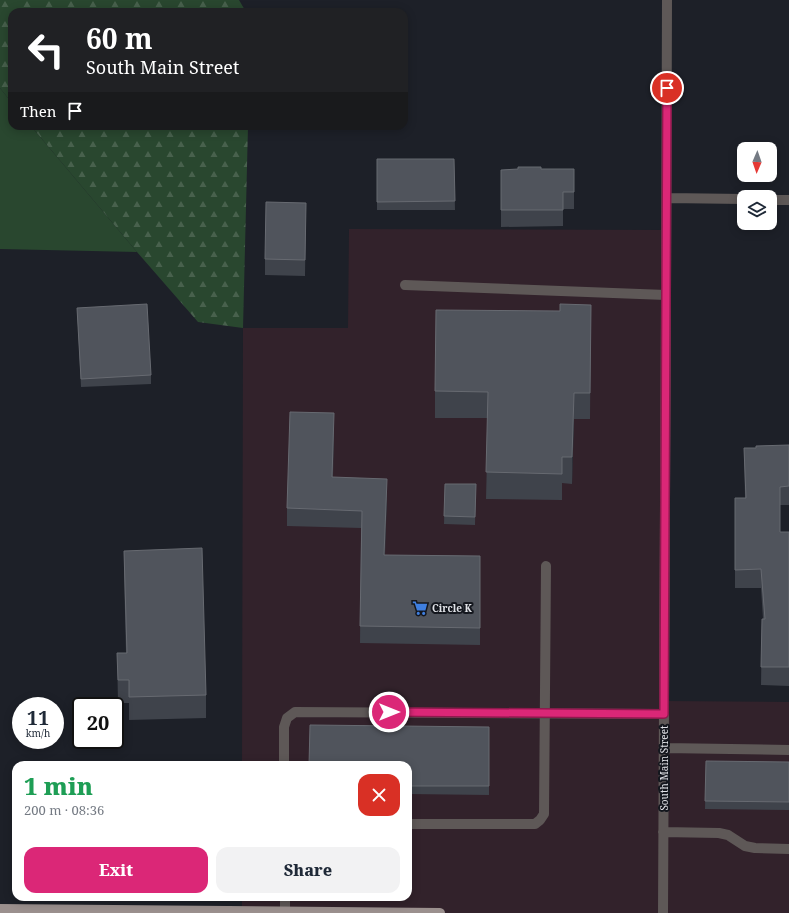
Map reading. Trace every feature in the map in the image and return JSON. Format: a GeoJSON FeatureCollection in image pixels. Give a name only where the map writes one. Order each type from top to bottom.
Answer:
{"type":"FeatureCollection","features":[{"type":"Feature","properties":{"kind":"main road"},"geometry":{"type":"LineString","coordinates":[[0,909],[440,913]]}},
{"type":"Feature","properties":{"kind":"street","name":"South Main Street"},"geometry":{"type":"LineString","coordinates":[[663,913],[667,0]]}},
{"type":"Feature","properties":{"kind":"street"},"geometry":{"type":"LineString","coordinates":[[667,198],[737,199]]}},
{"type":"Feature","properties":{"kind":"street"},"geometry":{"type":"LineString","coordinates":[[777,200],[789,200]]}},
{"type":"Feature","properties":{"kind":"street"},"geometry":{"type":"LineString","coordinates":[[405,285],[666,295]]}},
{"type":"Feature","properties":{"kind":"street"},"geometry":{"type":"LineString","coordinates":[[412,824],[535,824],[544,814],[546,566]]}},
{"type":"Feature","properties":{"kind":"street"},"geometry":{"type":"LineString","coordinates":[[284,761],[284,727],[287,718],[295,712],[664,714]]}},
{"type":"Feature","properties":{"kind":"street"},"geometry":{"type":"LineString","coordinates":[[664,748],[789,750]]}},
{"type":"Feature","properties":{"kind":"street"},"geometry":{"type":"LineString","coordinates":[[663,832],[719,833],[728,835],[745,846],[754,848],[789,849]]}},
{"type":"Feature","properties":{"kind":"street"},"geometry":{"type":"LineString","coordinates":[[285,901],[285,912]]}},
{"type":"Feature","properties":{"kind":"shaded area"},"geometry":{"type":"Polygon","coordinates":[[[349,229],[668,230],[664,701],[789,702],[789,913],[242,913],[242,901],[412,901],[412,761],[242,761],[243,328],[348,328],[349,229]]]}},
{"type":"Feature","properties":{"kind":"green space"},"geometry":{"type":"Polygon","coordinates":[[[0,0],[239,0],[244,8],[8,8],[8,98],[0,88],[0,0]]]}},
{"type":"Feature","properties":{"kind":"green space"},"geometry":{"type":"Polygon","coordinates":[[[0,88],[8,98],[8,130],[34,130],[137,252],[0,249],[0,88]]]}},
{"type":"Feature","properties":{"kind":"green space"},"geometry":{"type":"Polygon","coordinates":[[[34,130],[248,130],[243,328],[198,322],[34,130]]]}},
{"type":"Feature","properties":{"kind":"building"},"geometry":{"type":"Polygon","coordinates":[[[377,159],[454,159],[455,201],[377,202],[377,159]]]}},
{"type":"Feature","properties":{"kind":"building"},"geometry":{"type":"Polygon","coordinates":[[[518,167],[574,169],[574,192],[563,192],[563,210],[501,210],[501,170],[518,169],[518,167]]]}},
{"type":"Feature","properties":{"kind":"building"},"geometry":{"type":"Polygon","coordinates":[[[266,202],[306,203],[305,260],[265,259],[266,202]]]}},
{"type":"Feature","properties":{"kind":"building"},"geometry":{"type":"Polygon","coordinates":[[[147,304],[151,375],[81,379],[77,308],[147,304]]]}},
{"type":"Feature","properties":{"kind":"building"},"geometry":{"type":"Polygon","coordinates":[[[560,304],[591,305],[590,393],[574,393],[572,457],[562,457],[562,474],[486,472],[488,392],[435,391],[436,310],[560,311],[560,304]]]}},
{"type":"Feature","properties":{"kind":"building"},"geometry":{"type":"Polygon","coordinates":[[[290,412],[334,413],[332,477],[387,479],[384,555],[480,556],[480,628],[360,626],[362,511],[287,508],[290,412]]]}},
{"type":"Feature","properties":{"kind":"building"},"geometry":{"type":"Polygon","coordinates":[[[789,445],[789,486],[780,487],[780,532],[789,532],[789,667],[761,667],[762,619],[765,619],[761,569],[735,570],[735,498],[746,498],[744,448],[789,445]]]}},
{"type":"Feature","properties":{"kind":"building"},"geometry":{"type":"Polygon","coordinates":[[[445,484],[476,484],[475,517],[444,516],[445,484]]]}},
{"type":"Feature","properties":{"kind":"building"},"geometry":{"type":"Polygon","coordinates":[[[202,548],[206,695],[129,697],[129,680],[118,680],[117,653],[127,653],[124,551],[202,548]]]}},
{"type":"Feature","properties":{"kind":"building"},"geometry":{"type":"Polygon","coordinates":[[[310,725],[489,727],[489,786],[412,786],[412,761],[309,761],[310,725]]]}},
{"type":"Feature","properties":{"kind":"building"},"geometry":{"type":"Polygon","coordinates":[[[706,761],[789,762],[789,802],[705,801],[706,761]]]}},
{"type":"Feature","properties":{"kind":"place","name":"Circle K"},"geometry":{"type":"Point","coordinates":[420,608]}},
{"type":"Feature","properties":{"kind":"route"},"geometry":{"type":"LineString","coordinates":[[389,712],[664,714],[667,88]]}}]}
